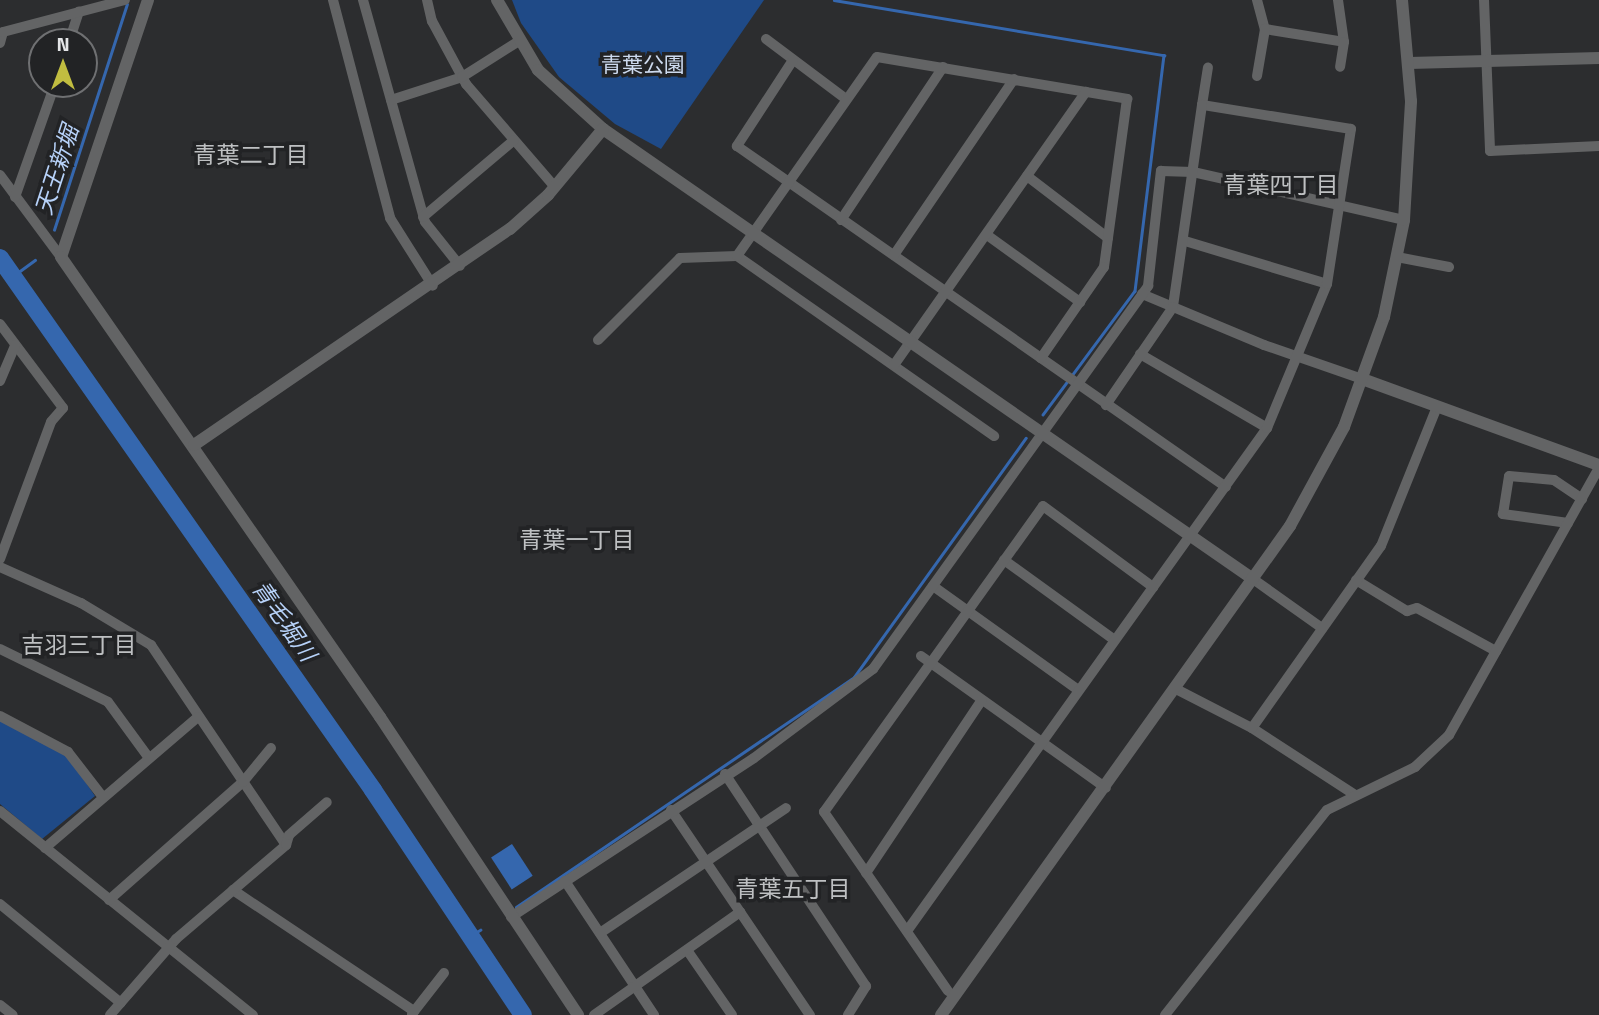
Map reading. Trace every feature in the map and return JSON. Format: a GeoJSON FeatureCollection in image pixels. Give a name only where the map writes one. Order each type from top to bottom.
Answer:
{"type":"FeatureCollection","features":[{"type":"Feature","properties":{"kind":"street"},"geometry":{"type":"LineString","coordinates":[[0,43],[3,32],[123,0]]}},
{"type":"Feature","properties":{"kind":"street"},"geometry":{"type":"LineString","coordinates":[[61,257],[148,0]]}},
{"type":"Feature","properties":{"kind":"street"},"geometry":{"type":"LineString","coordinates":[[333,0],[390,218],[433,286]]}},
{"type":"Feature","properties":{"kind":"street"},"geometry":{"type":"LineString","coordinates":[[363,0],[423,217],[460,266]]}},
{"type":"Feature","properties":{"kind":"street"},"geometry":{"type":"LineString","coordinates":[[427,0],[432,21],[462,77],[555,187]]}},
{"type":"Feature","properties":{"kind":"street"},"geometry":{"type":"LineString","coordinates":[[497,0],[519,41],[555,89],[603,129],[1322,628]]}},
{"type":"Feature","properties":{"kind":"street"},"geometry":{"type":"LineString","coordinates":[[1257,0],[1265,29],[1258,76]]}},
{"type":"Feature","properties":{"kind":"street"},"geometry":{"type":"LineString","coordinates":[[1338,0],[1344,42],[1340,67]]}},
{"type":"Feature","properties":{"kind":"street"},"geometry":{"type":"LineString","coordinates":[[941,1015],[1176,689],[1326,466],[1365,380],[1404,220],[1411,135],[1409,63],[1402,0]]}},
{"type":"Feature","properties":{"kind":"street"},"geometry":{"type":"LineString","coordinates":[[1484,0],[1490,151],[1599,146]]}},
{"type":"Feature","properties":{"kind":"street"},"geometry":{"type":"LineString","coordinates":[[74,28],[79,12]]}},
{"type":"Feature","properties":{"kind":"street"},"geometry":{"type":"LineString","coordinates":[[1265,29],[1344,42]]}},
{"type":"Feature","properties":{"kind":"street"},"geometry":{"type":"LineString","coordinates":[[766,39],[846,99]]}},
{"type":"Feature","properties":{"kind":"street"},"geometry":{"type":"LineString","coordinates":[[391,100],[462,77],[519,41]]}},
{"type":"Feature","properties":{"kind":"street"},"geometry":{"type":"LineString","coordinates":[[737,256],[877,57],[1127,99],[1104,267],[1041,358]]}},
{"type":"Feature","properties":{"kind":"street"},"geometry":{"type":"LineString","coordinates":[[1409,63],[1599,58]]}},
{"type":"Feature","properties":{"kind":"street"},"geometry":{"type":"LineString","coordinates":[[793,60],[737,146],[1226,487]]}},
{"type":"Feature","properties":{"kind":"street"},"geometry":{"type":"LineString","coordinates":[[841,220],[943,67]]}},
{"type":"Feature","properties":{"kind":"street"},"geometry":{"type":"LineString","coordinates":[[1106,405],[1173,307],[1185,241],[1208,67]]}},
{"type":"Feature","properties":{"kind":"street"},"geometry":{"type":"LineString","coordinates":[[894,255],[1014,79]]}},
{"type":"Feature","properties":{"kind":"street"},"geometry":{"type":"LineString","coordinates":[[894,365],[1086,92]]}},
{"type":"Feature","properties":{"kind":"street"},"geometry":{"type":"LineString","coordinates":[[15,197],[50,98]]}},
{"type":"Feature","properties":{"kind":"street"},"geometry":{"type":"LineString","coordinates":[[907,931],[1043,742],[1113,639],[1267,428],[1326,284],[1352,129],[1202,105]]}},
{"type":"Feature","properties":{"kind":"street"},"geometry":{"type":"LineString","coordinates":[[194,444],[460,266],[555,187],[603,129]]}},
{"type":"Feature","properties":{"kind":"street"},"geometry":{"type":"LineString","coordinates":[[423,217],[514,140]]}},
{"type":"Feature","properties":{"kind":"street"},"geometry":{"type":"LineString","coordinates":[[511,917],[862,682],[1147,286],[1161,171],[1193,172],[1404,220]]}},
{"type":"Feature","properties":{"kind":"street"},"geometry":{"type":"LineString","coordinates":[[0,175],[194,444],[578,1015]]}},
{"type":"Feature","properties":{"kind":"street"},"geometry":{"type":"LineString","coordinates":[[1027,176],[1108,238]]}},
{"type":"Feature","properties":{"kind":"street"},"geometry":{"type":"LineString","coordinates":[[986,234],[1080,302]]}},
{"type":"Feature","properties":{"kind":"street"},"geometry":{"type":"LineString","coordinates":[[1185,241],[1326,284]]}},
{"type":"Feature","properties":{"kind":"street"},"geometry":{"type":"LineString","coordinates":[[598,340],[680,258],[737,256],[994,436]]}},
{"type":"Feature","properties":{"kind":"street"},"geometry":{"type":"LineString","coordinates":[[1397,257],[1449,267]]}},
{"type":"Feature","properties":{"kind":"street"},"geometry":{"type":"LineString","coordinates":[[1142,294],[1298,357],[1599,467],[1449,735],[1415,767],[1326,810],[1165,1015]]}},
{"type":"Feature","properties":{"kind":"street"},"geometry":{"type":"LineString","coordinates":[[0,324],[63,408],[51,422],[0,559]]}},
{"type":"Feature","properties":{"kind":"street"},"geometry":{"type":"LineString","coordinates":[[1,374],[15,345]]}},
{"type":"Feature","properties":{"kind":"street"},"geometry":{"type":"LineString","coordinates":[[1140,354],[1267,428]]}},
{"type":"Feature","properties":{"kind":"street"},"geometry":{"type":"LineString","coordinates":[[1252,728],[1381,546],[1437,407]]}},
{"type":"Feature","properties":{"kind":"street"},"geometry":{"type":"LineString","coordinates":[[1568,523],[1503,514],[1508,476],[1554,480],[1582,499]]}},
{"type":"Feature","properties":{"kind":"street"},"geometry":{"type":"LineString","coordinates":[[948,991],[824,812],[1043,506],[1153,587]]}},
{"type":"Feature","properties":{"kind":"street"},"geometry":{"type":"LineString","coordinates":[[1004,560],[1113,639]]}},
{"type":"Feature","properties":{"kind":"street"},"geometry":{"type":"LineString","coordinates":[[0,567],[81,603],[151,645],[286,845]]}},
{"type":"Feature","properties":{"kind":"street"},"geometry":{"type":"LineString","coordinates":[[1356,580],[1407,611],[1417,608],[1496,651]]}},
{"type":"Feature","properties":{"kind":"street"},"geometry":{"type":"LineString","coordinates":[[933,586],[1078,690]]}},
{"type":"Feature","properties":{"kind":"street"},"geometry":{"type":"LineString","coordinates":[[0,649],[108,702],[149,758]]}},
{"type":"Feature","properties":{"kind":"street"},"geometry":{"type":"LineString","coordinates":[[921,656],[1106,788]]}},
{"type":"Feature","properties":{"kind":"street"},"geometry":{"type":"LineString","coordinates":[[1176,689],[1252,728],[1355,795]]}},
{"type":"Feature","properties":{"kind":"street"},"geometry":{"type":"LineString","coordinates":[[866,873],[982,700]]}},
{"type":"Feature","properties":{"kind":"street"},"geometry":{"type":"LineString","coordinates":[[0,716],[68,752],[102,796]]}},
{"type":"Feature","properties":{"kind":"street"},"geometry":{"type":"LineString","coordinates":[[45,848],[102,796],[198,717]]}},
{"type":"Feature","properties":{"kind":"street"},"geometry":{"type":"LineString","coordinates":[[109,900],[243,782],[271,748]]}},
{"type":"Feature","properties":{"kind":"street"},"geometry":{"type":"LineString","coordinates":[[725,774],[866,986],[848,1015]]}},
{"type":"Feature","properties":{"kind":"street"},"geometry":{"type":"LineString","coordinates":[[0,904],[116,1011],[167,947],[286,845],[289,835],[327,802]]}},
{"type":"Feature","properties":{"kind":"street"},"geometry":{"type":"LineString","coordinates":[[600,933],[786,808]]}},
{"type":"Feature","properties":{"kind":"street"},"geometry":{"type":"LineString","coordinates":[[671,810],[810,1015]]}},
{"type":"Feature","properties":{"kind":"street"},"geometry":{"type":"LineString","coordinates":[[0,811],[253,1015]]}},
{"type":"Feature","properties":{"kind":"street"},"geometry":{"type":"LineString","coordinates":[[565,881],[654,1015]]}},
{"type":"Feature","properties":{"kind":"street"},"geometry":{"type":"LineString","coordinates":[[233,890],[412,1013],[444,973]]}},
{"type":"Feature","properties":{"kind":"street"},"geometry":{"type":"LineString","coordinates":[[594,1015],[740,912]]}},
{"type":"Feature","properties":{"kind":"street"},"geometry":{"type":"LineString","coordinates":[[687,950],[732,1015]]}},
{"type":"Feature","properties":{"kind":"street"},"geometry":{"type":"LineString","coordinates":[[0,1005],[13,1015]]}},
{"type":"Feature","properties":{"kind":"green space","name":"青葉公園"},"geometry":{"type":"Polygon","coordinates":[[[512,0],[764,0],[661,149],[615,124],[559,77],[521,23],[512,0]]]}},
{"type":"Feature","properties":{"kind":"green space"},"geometry":{"type":"Polygon","coordinates":[[[0,719],[67,755],[95,796],[42,839],[0,804],[0,719]]]}},
{"type":"Feature","properties":{"kind":"shaded area"},"geometry":{"type":"Polygon","coordinates":[[[512,844],[533,876],[512,889],[491,858],[512,844]]]}},
{"type":"Feature","properties":{"kind":"waterway"},"geometry":{"type":"LineString","coordinates":[[834,0],[1164,55],[1135,291],[1043,415]]}},
{"type":"Feature","properties":{"kind":"waterway","name":"天王新堀"},"geometry":{"type":"LineString","coordinates":[[54,230],[127,4]]}},
{"type":"Feature","properties":{"kind":"waterway","name":"青毛堀川"},"geometry":{"type":"LineString","coordinates":[[0,258],[373,790],[523,1015]]}},
{"type":"Feature","properties":{"kind":"waterway"},"geometry":{"type":"LineString","coordinates":[[13,276],[35,260]]}},
{"type":"Feature","properties":{"kind":"waterway"},"geometry":{"type":"LineString","coordinates":[[516,907],[854,677],[1026,438]]}},
{"type":"Feature","properties":{"kind":"waterway"},"geometry":{"type":"LineString","coordinates":[[470,936],[480,930]]}},
{"type":"Feature","properties":{"kind":"district","name":"青葉二丁目"},"geometry":{"type":"Point","coordinates":[251,155]}},
{"type":"Feature","properties":{"kind":"district","name":"青葉四丁目"},"geometry":{"type":"Point","coordinates":[1281,185]}},
{"type":"Feature","properties":{"kind":"district","name":"青葉一丁目"},"geometry":{"type":"Point","coordinates":[577,540]}},
{"type":"Feature","properties":{"kind":"district","name":"吉羽三丁目"},"geometry":{"type":"Point","coordinates":[79,645]}},
{"type":"Feature","properties":{"kind":"district","name":"青葉五丁目"},"geometry":{"type":"Point","coordinates":[793,889]}}]}
